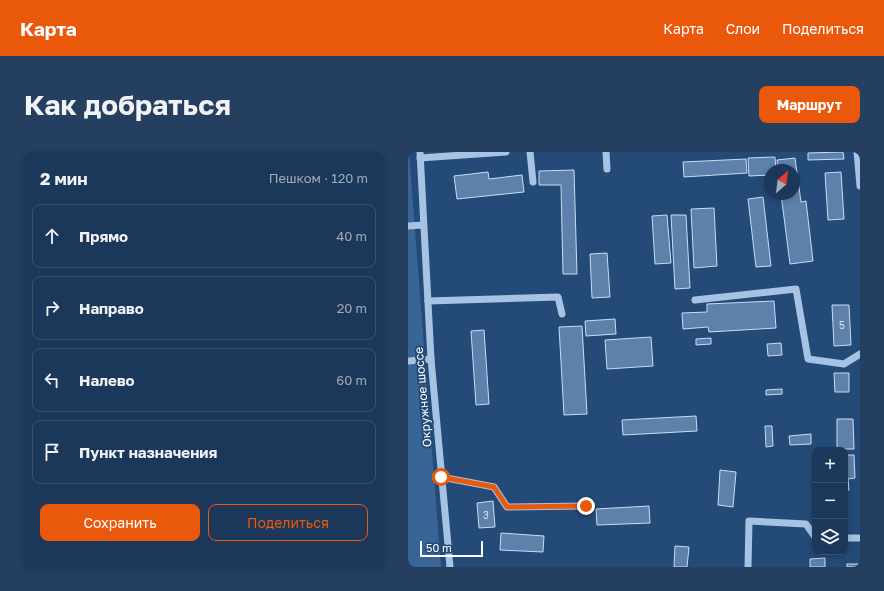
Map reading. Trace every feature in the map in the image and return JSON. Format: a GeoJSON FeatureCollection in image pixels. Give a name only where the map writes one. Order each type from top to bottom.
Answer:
{"type":"FeatureCollection","features":[{"type":"Feature","properties":{"kind":"street"},"geometry":{"type":"LineString","coordinates":[[420,155],[506,152]]}},
{"type":"Feature","properties":{"kind":"street"},"geometry":{"type":"LineString","coordinates":[[530,152],[533,182]]}},
{"type":"Feature","properties":{"kind":"street"},"geometry":{"type":"LineString","coordinates":[[606,152],[607,169]]}},
{"type":"Feature","properties":{"kind":"street"},"geometry":{"type":"LineString","coordinates":[[857,152],[860,186]]}},
{"type":"Feature","properties":{"kind":"street","name":"Окружное шоссе"},"geometry":{"type":"LineString","coordinates":[[420,155],[431,359],[450,567]]}},
{"type":"Feature","properties":{"kind":"street"},"geometry":{"type":"LineString","coordinates":[[408,226],[423,225]]}},
{"type":"Feature","properties":{"kind":"street"},"geometry":{"type":"LineString","coordinates":[[695,300],[796,289],[808,359],[844,364],[860,354]]}},
{"type":"Feature","properties":{"kind":"street"},"geometry":{"type":"LineString","coordinates":[[428,301],[558,297],[562,314]]}},
{"type":"Feature","properties":{"kind":"street"},"geometry":{"type":"LineString","coordinates":[[408,361],[431,359]]}},
{"type":"Feature","properties":{"kind":"street"},"geometry":{"type":"LineString","coordinates":[[441,477],[494,487],[507,507],[586,506]]}},
{"type":"Feature","properties":{"kind":"street"},"geometry":{"type":"LineString","coordinates":[[748,567],[749,521],[806,524],[812,533]]}},
{"type":"Feature","properties":{"kind":"street"},"geometry":{"type":"LineString","coordinates":[[848,538],[860,538]]}},
{"type":"Feature","properties":{"kind":"shaded area"},"geometry":{"type":"Polygon","coordinates":[[[409,152],[441,567],[408,567],[409,152]]]}},
{"type":"Feature","properties":{"kind":"building"},"geometry":{"type":"Polygon","coordinates":[[[843,152],[844,159],[808,160],[808,153],[843,152]]]}},
{"type":"Feature","properties":{"kind":"building"},"geometry":{"type":"Polygon","coordinates":[[[775,157],[776,164],[764,164],[764,175],[749,176],[748,158],[775,157]]]}},
{"type":"Feature","properties":{"kind":"building"},"geometry":{"type":"Polygon","coordinates":[[[795,158],[796,164],[777,164],[777,160],[795,158]]]}},
{"type":"Feature","properties":{"kind":"building"},"geometry":{"type":"Polygon","coordinates":[[[746,159],[747,173],[684,177],[683,162],[746,159]]]}},
{"type":"Feature","properties":{"kind":"building"},"geometry":{"type":"Polygon","coordinates":[[[574,170],[577,274],[563,274],[561,185],[539,185],[539,171],[574,170]]]}},
{"type":"Feature","properties":{"kind":"building"},"geometry":{"type":"Polygon","coordinates":[[[488,172],[489,179],[522,175],[524,192],[457,199],[454,176],[488,172]]]}},
{"type":"Feature","properties":{"kind":"building"},"geometry":{"type":"Polygon","coordinates":[[[841,172],[844,219],[828,220],[825,173],[841,172]]]}},
{"type":"Feature","properties":{"kind":"building"},"geometry":{"type":"Polygon","coordinates":[[[800,195],[801,202],[806,201],[813,261],[790,264],[782,200],[800,200],[800,195]]]}},
{"type":"Feature","properties":{"kind":"building"},"geometry":{"type":"Polygon","coordinates":[[[763,197],[771,266],[756,267],[748,199],[763,197]]]}},
{"type":"Feature","properties":{"kind":"building"},"geometry":{"type":"Polygon","coordinates":[[[714,208],[717,266],[694,268],[691,209],[714,208]]]}},
{"type":"Feature","properties":{"kind":"building"},"geometry":{"type":"Polygon","coordinates":[[[667,215],[671,263],[655,264],[652,216],[667,215]]]}},
{"type":"Feature","properties":{"kind":"building"},"geometry":{"type":"Polygon","coordinates":[[[671,215],[686,215],[690,288],[675,289],[671,215]]]}},
{"type":"Feature","properties":{"kind":"building"},"geometry":{"type":"Polygon","coordinates":[[[607,253],[610,297],[592,298],[590,254],[607,253]]]}},
{"type":"Feature","properties":{"kind":"building"},"geometry":{"type":"Polygon","coordinates":[[[774,301],[776,328],[709,332],[708,327],[683,329],[682,313],[707,312],[707,304],[774,301]]]}},
{"type":"Feature","properties":{"kind":"building"},"geometry":{"type":"Polygon","coordinates":[[[832,305],[849,305],[851,345],[834,346],[832,305]]]}},
{"type":"Feature","properties":{"kind":"building"},"geometry":{"type":"Polygon","coordinates":[[[615,319],[616,334],[586,336],[585,321],[615,319]]]}},
{"type":"Feature","properties":{"kind":"building"},"geometry":{"type":"Polygon","coordinates":[[[582,326],[587,414],[564,415],[559,327],[582,326]]]}},
{"type":"Feature","properties":{"kind":"building"},"geometry":{"type":"Polygon","coordinates":[[[484,330],[489,404],[476,405],[471,331],[484,330]]]}},
{"type":"Feature","properties":{"kind":"building"},"geometry":{"type":"Polygon","coordinates":[[[651,337],[653,366],[607,369],[605,340],[651,337]]]}},
{"type":"Feature","properties":{"kind":"building"},"geometry":{"type":"Polygon","coordinates":[[[711,338],[711,344],[696,345],[696,339],[711,338]]]}},
{"type":"Feature","properties":{"kind":"building"},"geometry":{"type":"Polygon","coordinates":[[[781,343],[782,355],[768,356],[767,344],[781,343]]]}},
{"type":"Feature","properties":{"kind":"building"},"geometry":{"type":"Polygon","coordinates":[[[834,373],[849,373],[849,392],[835,392],[834,373]]]}},
{"type":"Feature","properties":{"kind":"building"},"geometry":{"type":"Polygon","coordinates":[[[782,389],[782,394],[766,395],[766,390],[782,389]]]}},
{"type":"Feature","properties":{"kind":"building"},"geometry":{"type":"Polygon","coordinates":[[[696,416],[697,431],[623,435],[622,420],[696,416]]]}},
{"type":"Feature","properties":{"kind":"building"},"geometry":{"type":"Polygon","coordinates":[[[837,419],[853,419],[854,449],[848,449],[848,447],[837,447],[837,419]]]}},
{"type":"Feature","properties":{"kind":"building"},"geometry":{"type":"Polygon","coordinates":[[[765,426],[772,426],[773,446],[766,447],[765,426]]]}},
{"type":"Feature","properties":{"kind":"building"},"geometry":{"type":"Polygon","coordinates":[[[811,434],[811,444],[790,445],[789,436],[811,434]]]}},
{"type":"Feature","properties":{"kind":"building"},"geometry":{"type":"Polygon","coordinates":[[[848,455],[854,455],[855,478],[848,479],[848,455]]]}},
{"type":"Feature","properties":{"kind":"building"},"geometry":{"type":"Polygon","coordinates":[[[720,470],[736,472],[733,507],[718,505],[720,470]]]}},
{"type":"Feature","properties":{"kind":"building"},"geometry":{"type":"Polygon","coordinates":[[[493,501],[495,527],[479,528],[477,503],[493,501]]]}},
{"type":"Feature","properties":{"kind":"building"},"geometry":{"type":"Polygon","coordinates":[[[649,506],[650,523],[597,525],[596,509],[649,506]]]}},
{"type":"Feature","properties":{"kind":"building"},"geometry":{"type":"Polygon","coordinates":[[[501,533],[544,536],[543,552],[500,550],[501,533]]]}},
{"type":"Feature","properties":{"kind":"building"},"geometry":{"type":"Polygon","coordinates":[[[675,546],[689,547],[687,567],[674,567],[675,546]]]}},
{"type":"Feature","properties":{"kind":"building"},"geometry":{"type":"Polygon","coordinates":[[[825,558],[825,567],[810,567],[810,559],[825,558]]]}},
{"type":"Feature","properties":{"kind":"building"},"geometry":{"type":"Polygon","coordinates":[[[847,564],[860,564],[860,567],[847,567],[847,564]]]}},
{"type":"Feature","properties":{"kind":"route"},"geometry":{"type":"LineString","coordinates":[[441,477],[494,487],[507,507],[586,506]]}}]}
